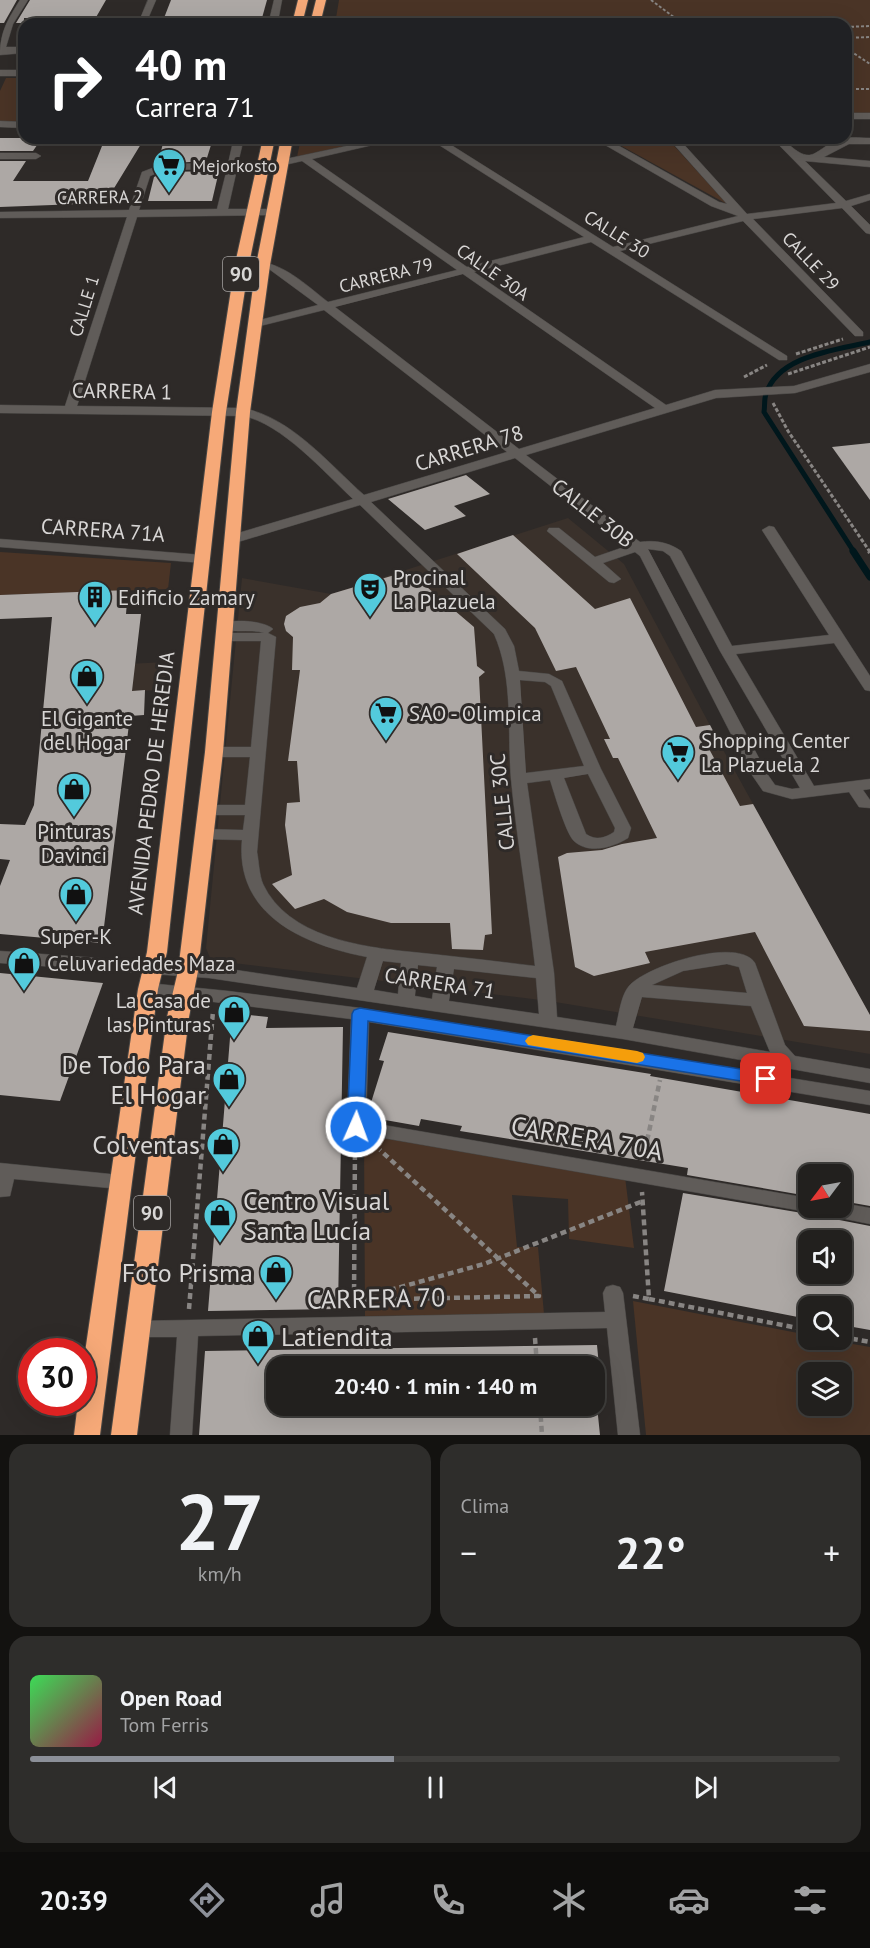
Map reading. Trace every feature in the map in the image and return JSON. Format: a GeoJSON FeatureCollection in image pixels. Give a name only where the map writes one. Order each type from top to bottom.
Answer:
{"type":"FeatureCollection","features":[{"type":"Feature","properties":{"kind":"highway"},"geometry":{"type":"LineString","coordinates":[[298,18],[303,0]]}},
{"type":"Feature","properties":{"kind":"highway"},"geometry":{"type":"LineString","coordinates":[[316,18],[321,0]]}},
{"type":"Feature","properties":{"kind":"highway","name":"AVENIDA PEDRO DE HEREDIA"},"geometry":{"type":"LineString","coordinates":[[87,1435],[120,1182],[150,979],[157,952],[219,412],[242,264],[268,144]]}},
{"type":"Feature","properties":{"kind":"highway","name":"90"},"geometry":{"type":"LineString","coordinates":[[124,1435],[214,752],[243,412],[263,265],[285,144]]}},
{"type":"Feature","properties":{"kind":"street"},"geometry":{"type":"LineString","coordinates":[[18,50],[0,51],[5,24],[24,0]]}},
{"type":"Feature","properties":{"kind":"street"},"geometry":{"type":"LineString","coordinates":[[144,18],[152,0]]}},
{"type":"Feature","properties":{"kind":"street"},"geometry":{"type":"LineString","coordinates":[[274,18],[278,0]]}},
{"type":"Feature","properties":{"kind":"street"},"geometry":{"type":"LineString","coordinates":[[0,73],[18,73]]}},
{"type":"Feature","properties":{"kind":"street"},"geometry":{"type":"LineString","coordinates":[[852,116],[870,116]]}},
{"type":"Feature","properties":{"kind":"street"},"geometry":{"type":"LineString","coordinates":[[0,124],[18,125]]}},
{"type":"Feature","properties":{"kind":"street"},"geometry":{"type":"LineString","coordinates":[[852,141],[870,141]]}},
{"type":"Feature","properties":{"kind":"street"},"geometry":{"type":"LineString","coordinates":[[222,212],[238,144]]}},
{"type":"Feature","properties":{"kind":"street"},"geometry":{"type":"LineString","coordinates":[[280,163],[370,144]]}},
{"type":"Feature","properties":{"kind":"street","name":"CALLE 30"},"geometry":{"type":"LineString","coordinates":[[443,144],[783,358]]}},
{"type":"Feature","properties":{"kind":"street","name":"CALLE 29"},"geometry":{"type":"LineString","coordinates":[[609,144],[715,204],[742,214]]}},
{"type":"Feature","properties":{"kind":"street","name":"CALLE 29"},"geometry":{"type":"LineString","coordinates":[[678,144],[742,214],[859,334]]}},
{"type":"Feature","properties":{"kind":"street"},"geometry":{"type":"LineString","coordinates":[[783,144],[870,231]]}},
{"type":"Feature","properties":{"kind":"street"},"geometry":{"type":"LineString","coordinates":[[813,159],[841,144]]}},
{"type":"Feature","properties":{"kind":"street"},"geometry":{"type":"LineString","coordinates":[[0,156],[36,156]]}},
{"type":"Feature","properties":{"kind":"street"},"geometry":{"type":"LineString","coordinates":[[796,157],[870,164]]}},
{"type":"Feature","properties":{"kind":"street","name":"CALLE 30A"},"geometry":{"type":"LineString","coordinates":[[304,158],[464,272],[665,410]]}},
{"type":"Feature","properties":{"kind":"street"},"geometry":{"type":"LineString","coordinates":[[232,166],[263,166]]}},
{"type":"Feature","properties":{"kind":"street","name":"CALLE 1"},"geometry":{"type":"LineString","coordinates":[[70,410],[146,174],[163,167],[232,166]]}},
{"type":"Feature","properties":{"kind":"street"},"geometry":{"type":"LineString","coordinates":[[831,191],[870,192]]}},
{"type":"Feature","properties":{"kind":"street"},"geometry":{"type":"LineString","coordinates":[[612,250],[742,214],[845,204],[870,197]]}},
{"type":"Feature","properties":{"kind":"street","name":"CARRERA 2"},"geometry":{"type":"LineString","coordinates":[[0,215],[272,212]]}},
{"type":"Feature","properties":{"kind":"street","name":"CARRERA 79"},"geometry":{"type":"LineString","coordinates":[[256,324],[593,238]]}},
{"type":"Feature","properties":{"kind":"street","name":"CALLE 30B"},"geometry":{"type":"LineString","coordinates":[[242,264],[263,265],[281,270],[646,554],[764,783],[769,788],[784,793],[810,792],[870,784]]}},
{"type":"Feature","properties":{"kind":"street","name":"CARRERA 78"},"geometry":{"type":"LineString","coordinates":[[233,539],[720,394],[795,389],[870,368]]}},
{"type":"Feature","properties":{"kind":"street","name":"CARRERA 1"},"geometry":{"type":"LineString","coordinates":[[0,409],[243,412]]}},
{"type":"Feature","properties":{"kind":"street","name":"CALLE 30C"},"geometry":{"type":"LineString","coordinates":[[243,412],[258,415],[276,423],[363,500],[500,632],[507,642],[519,779],[545,973],[549,1023]]}},
{"type":"Feature","properties":{"kind":"street"},"geometry":{"type":"LineString","coordinates":[[769,530],[870,687]]}},
{"type":"Feature","properties":{"kind":"street"},"geometry":{"type":"LineString","coordinates":[[554,531],[614,579]]}},
{"type":"Feature","properties":{"kind":"street","name":"CARRERA 71A"},"geometry":{"type":"LineString","coordinates":[[0,543],[203,559]]}},
{"type":"Feature","properties":{"kind":"street"},"geometry":{"type":"LineString","coordinates":[[593,562],[638,547],[657,544],[669,547],[676,554],[727,651],[810,792]]}},
{"type":"Feature","properties":{"kind":"street"},"geometry":{"type":"LineString","coordinates":[[224,632],[269,638],[249,852],[254,883],[272,907],[294,927],[332,943],[377,953],[545,973]]}},
{"type":"Feature","properties":{"kind":"street"},"geometry":{"type":"LineString","coordinates":[[727,651],[839,638]]}},
{"type":"Feature","properties":{"kind":"street"},"geometry":{"type":"LineString","coordinates":[[511,672],[549,678],[557,684],[593,769],[623,828],[622,834],[617,838],[591,844],[579,837],[555,773]]}},
{"type":"Feature","properties":{"kind":"street"},"geometry":{"type":"LineString","coordinates":[[214,752],[259,752]]}},
{"type":"Feature","properties":{"kind":"street"},"geometry":{"type":"LineString","coordinates":[[519,779],[593,769]]}},
{"type":"Feature","properties":{"kind":"street"},"geometry":{"type":"LineString","coordinates":[[854,786],[865,804]]}},
{"type":"Feature","properties":{"kind":"street"},"geometry":{"type":"LineString","coordinates":[[206,810],[253,810]]}},
{"type":"Feature","properties":{"kind":"street"},"geometry":{"type":"LineString","coordinates":[[203,834],[251,835]]}},
{"type":"Feature","properties":{"kind":"street"},"geometry":{"type":"LineString","coordinates":[[364,994],[377,953]]}},
{"type":"Feature","properties":{"kind":"street","name":"CARRERA 71"},"geometry":{"type":"LineString","coordinates":[[0,957],[150,979],[364,994],[623,1033],[870,1076]]}},
{"type":"Feature","properties":{"kind":"street"},"geometry":{"type":"LineString","coordinates":[[406,1000],[410,957]]}},
{"type":"Feature","properties":{"kind":"street"},"geometry":{"type":"LineString","coordinates":[[623,1033],[635,990],[656,975],[671,968],[730,957],[746,963],[777,1048],[789,1062]]}},
{"type":"Feature","properties":{"kind":"street"},"geometry":{"type":"LineString","coordinates":[[439,1005],[445,981],[446,962]]}},
{"type":"Feature","properties":{"kind":"street","name":"CARRERA 71"},"geometry":{"type":"LineString","coordinates":[[185,981],[360,1014],[663,1061],[870,1098]]}},
{"type":"Feature","properties":{"kind":"street"},"geometry":{"type":"LineString","coordinates":[[635,990],[758,1000]]}},
{"type":"Feature","properties":{"kind":"street"},"geometry":{"type":"LineString","coordinates":[[356,1127],[360,1014]]}},
{"type":"Feature","properties":{"kind":"street","name":"CARRERA 70A"},"geometry":{"type":"LineString","coordinates":[[356,1127],[798,1202]]}},
{"type":"Feature","properties":{"kind":"street"},"geometry":{"type":"LineString","coordinates":[[3,1191],[3,1170],[120,1182]]}},
{"type":"Feature","properties":{"kind":"street"},"geometry":{"type":"LineString","coordinates":[[852,1213],[870,1216]]}},
{"type":"Feature","properties":{"kind":"street"},"geometry":{"type":"LineString","coordinates":[[613,1293],[629,1435]]}},
{"type":"Feature","properties":{"kind":"street","name":"CARRERA 70"},"geometry":{"type":"LineString","coordinates":[[137,1329],[616,1320]]}},
{"type":"Feature","properties":{"kind":"street"},"geometry":{"type":"LineString","coordinates":[[181,1435],[188,1328]]}},
{"type":"Feature","properties":{"kind":"path"},"geometry":{"type":"LineString","coordinates":[[651,0],[675,18]]}},
{"type":"Feature","properties":{"kind":"path"},"geometry":{"type":"LineString","coordinates":[[852,27],[869,26],[870,32]]}},
{"type":"Feature","properties":{"kind":"path"},"geometry":{"type":"LineString","coordinates":[[852,38],[870,37]]}},
{"type":"Feature","properties":{"kind":"path"},"geometry":{"type":"LineString","coordinates":[[852,52],[870,64]]}},
{"type":"Feature","properties":{"kind":"path"},"geometry":{"type":"LineString","coordinates":[[852,89],[870,89]]}},
{"type":"Feature","properties":{"kind":"path"},"geometry":{"type":"LineString","coordinates":[[870,347],[797,370],[776,380],[769,392],[778,415],[870,553]]}},
{"type":"Feature","properties":{"kind":"path"},"geometry":{"type":"LineString","coordinates":[[188,1328],[213,1005]]}},
{"type":"Feature","properties":{"kind":"path"},"geometry":{"type":"LineString","coordinates":[[649,1299],[640,1174],[663,1061]]}},
{"type":"Feature","properties":{"kind":"path"},"geometry":{"type":"LineString","coordinates":[[354,1300],[538,1296],[356,1127]]}},
{"type":"Feature","properties":{"kind":"path"},"geometry":{"type":"LineString","coordinates":[[354,1325],[356,1127]]}},
{"type":"Feature","properties":{"kind":"path"},"geometry":{"type":"LineString","coordinates":[[354,1300],[498,1259],[643,1201]]}},
{"type":"Feature","properties":{"kind":"path"},"geometry":{"type":"LineString","coordinates":[[613,1293],[798,1328]]}},
{"type":"Feature","properties":{"kind":"path"},"geometry":{"type":"LineString","coordinates":[[533,1323],[536,1356]]}},
{"type":"Feature","properties":{"kind":"path"},"geometry":{"type":"LineString","coordinates":[[852,1339],[870,1342]]}},
{"type":"Feature","properties":{"kind":"path"},"geometry":{"type":"LineString","coordinates":[[541,1416],[542,1435]]}},
{"type":"Feature","properties":{"kind":"shaded area"},"geometry":{"type":"Polygon","coordinates":[[[339,0],[870,0],[870,114],[852,114],[852,18],[336,18],[339,0]]]}},
{"type":"Feature","properties":{"kind":"shaded area"},"geometry":{"type":"Polygon","coordinates":[[[6,78],[18,78],[18,121],[0,121],[0,91],[6,78]]]}},
{"type":"Feature","properties":{"kind":"shaded area"},"geometry":{"type":"Polygon","coordinates":[[[300,144],[354,144],[297,157],[300,144]]]}},
{"type":"Feature","properties":{"kind":"shaded area"},"geometry":{"type":"Polygon","coordinates":[[[618,144],[672,144],[727,204],[618,144]]]}},
{"type":"Feature","properties":{"kind":"shaded area"},"geometry":{"type":"Polygon","coordinates":[[[568,518],[624,564],[721,746],[870,1015],[870,1054],[549,1001],[216,961],[210,958],[206,948],[242,578],[331,594],[568,518]]]}},
{"type":"Feature","properties":{"kind":"shaded area"},"geometry":{"type":"Polygon","coordinates":[[[0,552],[171,563],[168,589],[0,595],[0,552]]]}},
{"type":"Feature","properties":{"kind":"shaded area"},"geometry":{"type":"Polygon","coordinates":[[[167,662],[164,690],[45,694],[47,668],[167,662]]]}},
{"type":"Feature","properties":{"kind":"shaded area"},"geometry":{"type":"Polygon","coordinates":[[[364,1135],[625,1177],[634,1248],[569,1239],[568,1199],[512,1195],[517,1247],[538,1247],[544,1314],[365,1316],[364,1135]]]}},
{"type":"Feature","properties":{"kind":"shaded area"},"geometry":{"type":"Polygon","coordinates":[[[633,1301],[798,1333],[798,1350],[852,1350],[852,1344],[870,1347],[870,1435],[646,1435],[633,1301]]]}},
{"type":"Feature","properties":{"kind":"building"},"geometry":{"type":"Polygon","coordinates":[[[0,0],[17,0],[4,23],[0,23],[0,0]]]}},
{"type":"Feature","properties":{"kind":"building"},"geometry":{"type":"Polygon","coordinates":[[[30,0],[106,0],[96,18],[19,18],[30,0]]]}},
{"type":"Feature","properties":{"kind":"building"},"geometry":{"type":"Polygon","coordinates":[[[171,0],[267,0],[262,18],[164,18],[171,0]]]}},
{"type":"Feature","properties":{"kind":"building"},"geometry":{"type":"Polygon","coordinates":[[[0,138],[18,138],[18,144],[38,144],[33,151],[0,151],[0,138]]]}},
{"type":"Feature","properties":{"kind":"building"},"geometry":{"type":"Polygon","coordinates":[[[141,144],[105,203],[0,207],[0,161],[26,161],[13,181],[88,181],[102,146],[141,144]]]}},
{"type":"Feature","properties":{"kind":"building"},"geometry":{"type":"Polygon","coordinates":[[[163,144],[211,145],[206,161],[158,164],[163,144]]]}},
{"type":"Feature","properties":{"kind":"building"},"geometry":{"type":"Polygon","coordinates":[[[219,171],[212,201],[148,201],[154,177],[164,172],[219,171]]]}},
{"type":"Feature","properties":{"kind":"building"},"geometry":{"type":"Polygon","coordinates":[[[870,443],[870,500],[832,447],[870,443]]]}},
{"type":"Feature","properties":{"kind":"building"},"geometry":{"type":"Polygon","coordinates":[[[466,475],[490,494],[454,506],[466,516],[425,530],[388,499],[466,475]]]}},
{"type":"Feature","properties":{"kind":"building","name":"Shopping Center La Plazuela 2"},"geometry":{"type":"Polygon","coordinates":[[[513,535],[595,609],[630,598],[696,727],[710,725],[721,746],[708,747],[740,806],[753,804],[870,1015],[870,1031],[804,1026],[755,932],[645,952],[650,963],[594,976],[575,967],[558,857],[567,853],[602,850],[657,838],[618,758],[613,758],[604,739],[610,739],[576,667],[556,671],[535,628],[457,554],[513,535]]]}},
{"type":"Feature","properties":{"kind":"building","name":"SAO - Olimpica"},"geometry":{"type":"Polygon","coordinates":[[[408,571],[474,627],[477,666],[485,672],[479,677],[492,934],[485,935],[483,950],[452,949],[450,923],[391,923],[347,912],[324,899],[295,909],[272,884],[292,875],[285,825],[287,803],[300,802],[297,761],[288,761],[300,670],[292,670],[293,637],[286,631],[284,624],[286,616],[300,607],[320,603],[331,594],[408,571]]]}},
{"type":"Feature","properties":{"kind":"building"},"geometry":{"type":"Polygon","coordinates":[[[128,590],[126,614],[141,614],[132,691],[145,690],[144,715],[130,716],[102,943],[0,934],[0,886],[10,860],[0,859],[0,824],[25,825],[34,805],[52,617],[0,619],[0,595],[128,590]]]}},
{"type":"Feature","properties":{"kind":"building"},"geometry":{"type":"Polygon","coordinates":[[[0,973],[103,983],[60,1101],[0,1095],[0,973]]]}},
{"type":"Feature","properties":{"kind":"building"},"geometry":{"type":"Polygon","coordinates":[[[232,1013],[268,1017],[266,1028],[343,1027],[338,1309],[208,1311],[232,1013]]]}},
{"type":"Feature","properties":{"kind":"building"},"geometry":{"type":"Polygon","coordinates":[[[388,1032],[651,1074],[650,1076],[870,1114],[870,1206],[852,1203],[852,1164],[798,1164],[798,1194],[687,1175],[688,1168],[460,1131],[462,1126],[421,1119],[419,1126],[368,1117],[384,1061],[379,1060],[388,1032]]]}},
{"type":"Feature","properties":{"kind":"building"},"geometry":{"type":"Polygon","coordinates":[[[683,1193],[798,1212],[798,1218],[829,1218],[870,1226],[870,1330],[852,1327],[852,1296],[798,1296],[798,1317],[664,1291],[683,1193]]]}},
{"type":"Feature","properties":{"kind":"building"},"geometry":{"type":"Polygon","coordinates":[[[597,1345],[598,1356],[266,1356],[266,1416],[598,1416],[600,1435],[199,1435],[205,1351],[597,1345]]]}},
{"type":"Feature","properties":{"kind":"waterway"},"geometry":{"type":"LineString","coordinates":[[854,552],[764,412],[766,394],[773,381],[795,363],[810,356],[870,342]]}},
{"type":"Feature","properties":{"kind":"waterway"},"geometry":{"type":"LineString","coordinates":[[853,551],[870,577]]}},
{"type":"Feature","properties":{"kind":"slow traffic"},"geometry":{"type":"LineString","coordinates":[[533,1041],[637,1057]]}},
{"type":"Feature","properties":{"kind":"place","name":"Mejorkosto"},"geometry":{"type":"Point","coordinates":[169,194]}},
{"type":"Feature","properties":{"kind":"place","name":"Procinal La Plazuela"},"geometry":{"type":"Point","coordinates":[370,618]}},
{"type":"Feature","properties":{"kind":"place","name":"Edificio Zamary"},"geometry":{"type":"Point","coordinates":[95,626]}},
{"type":"Feature","properties":{"kind":"place","name":"El Gigante del Hogar"},"geometry":{"type":"Point","coordinates":[87,705]}},
{"type":"Feature","properties":{"kind":"place","name":"SAO - Olimpica"},"geometry":{"type":"Point","coordinates":[386,742]}},
{"type":"Feature","properties":{"kind":"place","name":"Shopping Center La Plazuela 2"},"geometry":{"type":"Point","coordinates":[678,781]}},
{"type":"Feature","properties":{"kind":"place","name":"Pinturas Davinci"},"geometry":{"type":"Point","coordinates":[74,818]}},
{"type":"Feature","properties":{"kind":"place","name":"Super-K"},"geometry":{"type":"Point","coordinates":[76,923]}},
{"type":"Feature","properties":{"kind":"place","name":"Celuvariedades Maza"},"geometry":{"type":"Point","coordinates":[24,992]}},
{"type":"Feature","properties":{"kind":"place","name":"La Casa de las Pinturas"},"geometry":{"type":"Point","coordinates":[234,1041]}},
{"type":"Feature","properties":{"kind":"place","name":"De Todo Para El Hogar"},"geometry":{"type":"Point","coordinates":[229,1108]}},
{"type":"Feature","properties":{"kind":"place","name":"Colventas"},"geometry":{"type":"Point","coordinates":[223,1173]}},
{"type":"Feature","properties":{"kind":"place","name":"Centro Visual Santa Lucía"},"geometry":{"type":"Point","coordinates":[220,1244]}},
{"type":"Feature","properties":{"kind":"place","name":"Foto Prisma"},"geometry":{"type":"Point","coordinates":[276,1301]}},
{"type":"Feature","properties":{"kind":"place","name":"Latiendita"},"geometry":{"type":"Point","coordinates":[258,1365]}},
{"type":"Feature","properties":{"kind":"route"},"geometry":{"type":"LineString","coordinates":[[356,1127],[360,1014],[766,1079]]}}]}
